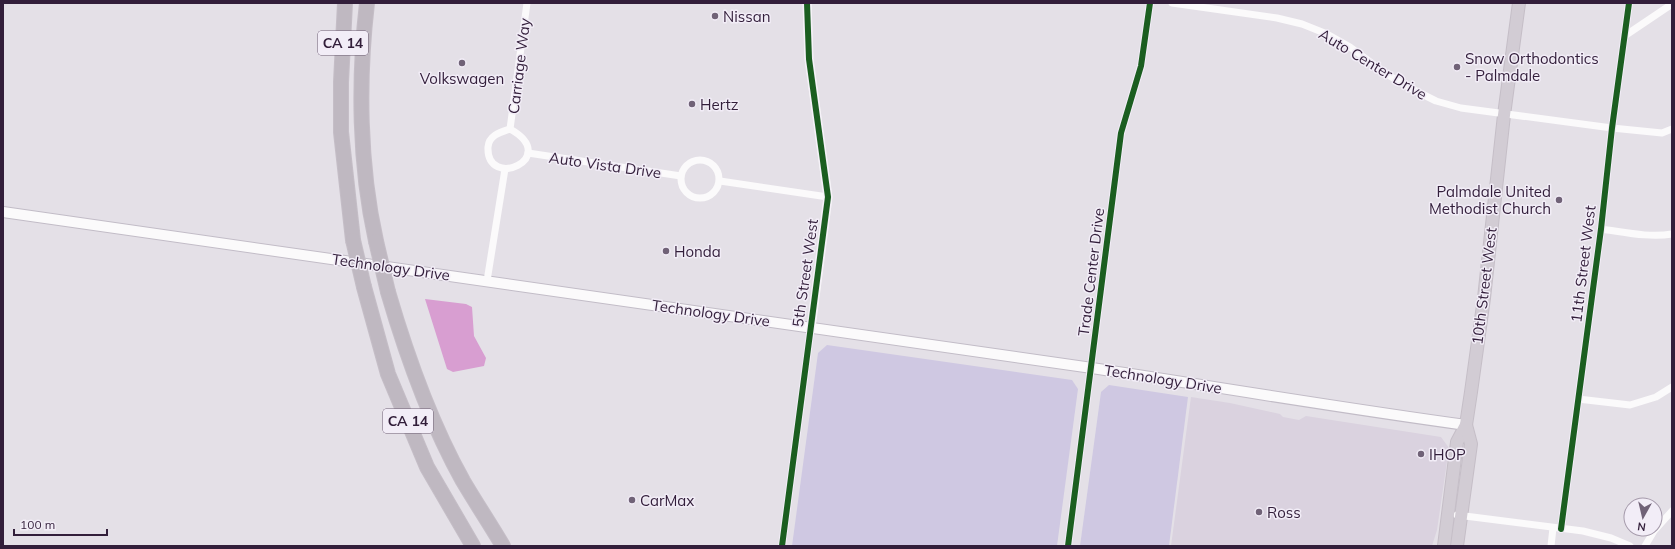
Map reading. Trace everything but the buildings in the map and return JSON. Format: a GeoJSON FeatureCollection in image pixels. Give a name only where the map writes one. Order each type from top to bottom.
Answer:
{"type":"FeatureCollection","features":[{"type":"Feature","properties":{"kind":"highway","name":"CA 14"},"geometry":{"type":"LineString","coordinates":[[345,3],[340,82],[341,132],[353,240],[364,287],[388,374],[427,467],[473,546]]}},
{"type":"Feature","properties":{"kind":"highway","name":"CA 14"},"geometry":{"type":"LineString","coordinates":[[367,3],[364,30],[362,93],[364,156],[376,241],[388,292],[404,346],[435,423],[463,481],[503,546]]}},
{"type":"Feature","properties":{"kind":"main road","name":"10th Street West"},"geometry":{"type":"LineString","coordinates":[[1444,546],[1457,442],[1466,425],[1484,298],[1504,115],[1519,3]]}},
{"type":"Feature","properties":{"kind":"main road","name":"Technology Drive"},"geometry":{"type":"LineString","coordinates":[[3,212],[1203,384],[1365,411],[1466,425]]}},
{"type":"Feature","properties":{"kind":"main road","name":"10th Street West"},"geometry":{"type":"LineString","coordinates":[[1457,546],[1471,444],[1466,425]]}},
{"type":"Feature","properties":{"kind":"street","name":"Carriage Way"},"geometry":{"type":"LineString","coordinates":[[510,129],[527,3]]}},
{"type":"Feature","properties":{"kind":"street","name":"5th Street West"},"geometry":{"type":"LineString","coordinates":[[782,546],[828,197],[809,59],[807,3]]}},
{"type":"Feature","properties":{"kind":"street","name":"Trade Center Drive"},"geometry":{"type":"LineString","coordinates":[[1068,546],[1122,133],[1141,66],[1150,3]]}},
{"type":"Feature","properties":{"kind":"street","name":"Auto Center Drive"},"geometry":{"type":"LineString","coordinates":[[1172,3],[1277,18],[1302,24],[1332,37],[1350,47],[1388,75],[1436,101],[1461,108],[1504,115],[1662,133],[1672,129]]}},
{"type":"Feature","properties":{"kind":"street","name":"11th Street West"},"geometry":{"type":"LineString","coordinates":[[1551,546],[1557,528],[1578,399],[1629,3]]}},
{"type":"Feature","properties":{"kind":"street"},"geometry":{"type":"LineString","coordinates":[[1626,35],[1672,4]]}},
{"type":"Feature","properties":{"kind":"street"},"geometry":{"type":"LineString","coordinates":[[510,129],[524,139],[528,153],[524,161],[517,167],[505,169],[496,165],[490,158],[488,147],[496,134],[510,129]]}},
{"type":"Feature","properties":{"kind":"street","name":"Auto Vista Drive"},"geometry":{"type":"LineString","coordinates":[[528,153],[681,176]]}},
{"type":"Feature","properties":{"kind":"street","name":"Auto Vista Drive"},"geometry":{"type":"LineString","coordinates":[[694,159],[703,159],[712,163],[719,172],[720,181],[717,189],[712,194],[706,197],[698,198],[690,196],[685,190],[681,176],[683,170],[694,159]]}},
{"type":"Feature","properties":{"kind":"street"},"geometry":{"type":"LineString","coordinates":[[487,281],[505,169]]}},
{"type":"Feature","properties":{"kind":"street"},"geometry":{"type":"LineString","coordinates":[[720,181],[828,197]]}},
{"type":"Feature","properties":{"kind":"street"},"geometry":{"type":"LineString","coordinates":[[1601,229],[1634,234],[1672,234]]}},
{"type":"Feature","properties":{"kind":"street"},"geometry":{"type":"LineString","coordinates":[[1578,399],[1630,405],[1656,397],[1672,387]]}},
{"type":"Feature","properties":{"kind":"street"},"geometry":{"type":"LineString","coordinates":[[1645,546],[1654,531],[1672,511]]}},
{"type":"Feature","properties":{"kind":"street"},"geometry":{"type":"LineString","coordinates":[[1448,514],[1583,531],[1611,538],[1630,546]]}},
{"type":"Feature","properties":{"kind":"shaded area"},"geometry":{"type":"Polygon","coordinates":[[[425,299],[466,304],[472,307],[474,336],[486,358],[484,366],[453,372],[447,369],[425,299]]]}},
{"type":"Feature","properties":{"kind":"shaded area"},"geometry":{"type":"Polygon","coordinates":[[[827,345],[1072,380],[1078,389],[1057,546],[792,546],[818,353],[827,345]]]}},
{"type":"Feature","properties":{"kind":"shaded area"},"geometry":{"type":"Polygon","coordinates":[[[1109,385],[1188,397],[1169,546],[1080,546],[1101,392],[1109,385]]]}},
{"type":"Feature","properties":{"kind":"shaded area"},"geometry":{"type":"Polygon","coordinates":[[[1191,397],[1230,403],[1280,414],[1283,417],[1299,420],[1306,416],[1441,437],[1449,448],[1437,530],[1432,546],[1171,546],[1191,397]]]}},
{"type":"Feature","properties":{"kind":"cycle path"},"geometry":{"type":"LineString","coordinates":[[782,546],[828,197],[809,59],[807,3]]}},
{"type":"Feature","properties":{"kind":"cycle path"},"geometry":{"type":"LineString","coordinates":[[1068,546],[1121,133],[1141,66],[1150,3]]}},
{"type":"Feature","properties":{"kind":"cycle path"},"geometry":{"type":"LineString","coordinates":[[1561,529],[1601,229],[1612,128],[1629,3]]}},
{"type":"Feature","properties":{"kind":"place","name":"Nissan"},"geometry":{"type":"Point","coordinates":[715,16]}},
{"type":"Feature","properties":{"kind":"place","name":"Volkswagen"},"geometry":{"type":"Point","coordinates":[462,63]}},
{"type":"Feature","properties":{"kind":"place","name":"Snow Orthodontics - Palmdale"},"geometry":{"type":"Point","coordinates":[1457,67]}},
{"type":"Feature","properties":{"kind":"place","name":"Hertz"},"geometry":{"type":"Point","coordinates":[692,104]}},
{"type":"Feature","properties":{"kind":"place","name":"Palmdale United Methodist Church"},"geometry":{"type":"Point","coordinates":[1559,200]}},
{"type":"Feature","properties":{"kind":"place","name":"Honda"},"geometry":{"type":"Point","coordinates":[666,251]}},
{"type":"Feature","properties":{"kind":"place","name":"IHOP"},"geometry":{"type":"Point","coordinates":[1421,454]}},
{"type":"Feature","properties":{"kind":"place","name":"CarMax"},"geometry":{"type":"Point","coordinates":[632,500]}},
{"type":"Feature","properties":{"kind":"place","name":"Ross"},"geometry":{"type":"Point","coordinates":[1259,512]}}]}
